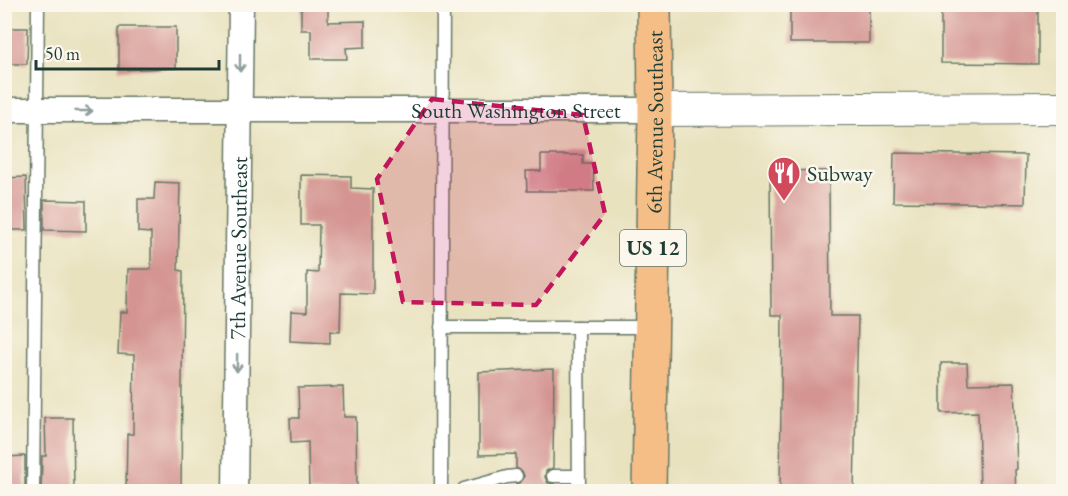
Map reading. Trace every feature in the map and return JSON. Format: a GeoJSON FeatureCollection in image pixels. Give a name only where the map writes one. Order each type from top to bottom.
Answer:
{"type":"FeatureCollection","features":[{"type":"Feature","properties":{"kind":"highway","name":"6th Avenue Southeast"},"geometry":{"type":"LineString","coordinates":[[649,492],[655,110],[654,4]]}},
{"type":"Feature","properties":{"kind":"street","name":"7th Avenue Southeast"},"geometry":{"type":"LineString","coordinates":[[235,492],[241,4]]}},
{"type":"Feature","properties":{"kind":"street","name":"South Washington Street"},"geometry":{"type":"LineString","coordinates":[[4,110],[442,111],[1064,108]]}},
{"type":"Feature","properties":{"kind":"lane"},"geometry":{"type":"LineString","coordinates":[[33,492],[38,4]]}},
{"type":"Feature","properties":{"kind":"lane"},"geometry":{"type":"LineString","coordinates":[[443,4],[441,490],[466,490],[516,476]]}},
{"type":"Feature","properties":{"kind":"lane"},"geometry":{"type":"LineString","coordinates":[[441,327],[651,327]]}},
{"type":"Feature","properties":{"kind":"lane"},"geometry":{"type":"LineString","coordinates":[[578,327],[579,492]]}},
{"type":"Feature","properties":{"kind":"lane"},"geometry":{"type":"LineString","coordinates":[[553,476],[578,476]]}},
{"type":"Feature","properties":{"kind":"highlighted area"},"geometry":{"type":"Polygon","coordinates":[[[432,99],[583,115],[605,214],[536,305],[403,302],[377,179],[432,99]]]}},
{"type":"Feature","properties":{"kind":"building"},"geometry":{"type":"Polygon","coordinates":[[[790,4],[869,4],[869,43],[790,43],[790,4]]]}},
{"type":"Feature","properties":{"kind":"building"},"geometry":{"type":"Polygon","coordinates":[[[941,4],[1038,4],[1038,64],[941,63],[941,4]]]}},
{"type":"Feature","properties":{"kind":"building"},"geometry":{"type":"Polygon","coordinates":[[[301,5],[328,5],[328,22],[365,21],[365,47],[346,48],[347,59],[311,59],[311,30],[301,30],[301,5]]]}},
{"type":"Feature","properties":{"kind":"building"},"geometry":{"type":"Polygon","coordinates":[[[119,27],[176,27],[176,68],[119,70],[119,27]]]}},
{"type":"Feature","properties":{"kind":"building"},"geometry":{"type":"Polygon","coordinates":[[[4,28],[28,28],[27,64],[4,64],[4,28]]]}},
{"type":"Feature","properties":{"kind":"building"},"geometry":{"type":"Polygon","coordinates":[[[894,153],[1026,155],[1025,204],[893,202],[894,153]]]}},
{"type":"Feature","properties":{"kind":"building"},"geometry":{"type":"Polygon","coordinates":[[[541,155],[583,155],[583,164],[593,164],[594,191],[527,191],[526,171],[541,171],[541,155]]]}},
{"type":"Feature","properties":{"kind":"building"},"geometry":{"type":"Polygon","coordinates":[[[770,170],[829,171],[830,316],[858,316],[854,492],[780,492],[782,315],[771,315],[770,170]]]}},
{"type":"Feature","properties":{"kind":"building"},"geometry":{"type":"Polygon","coordinates":[[[301,175],[351,176],[351,188],[373,189],[373,294],[341,293],[340,332],[330,331],[330,343],[290,341],[291,311],[307,312],[307,272],[318,273],[319,225],[301,225],[301,175]]]}},
{"type":"Feature","properties":{"kind":"building"},"geometry":{"type":"Polygon","coordinates":[[[26,177],[27,230],[4,230],[4,178],[26,177]]]}},
{"type":"Feature","properties":{"kind":"building"},"geometry":{"type":"Polygon","coordinates":[[[155,182],[180,183],[178,270],[183,271],[181,492],[126,492],[127,434],[133,434],[134,355],[118,354],[120,312],[127,312],[128,269],[151,269],[151,233],[138,232],[138,199],[154,199],[155,182]]]}},
{"type":"Feature","properties":{"kind":"building"},"geometry":{"type":"Polygon","coordinates":[[[44,200],[86,201],[86,231],[44,230],[44,200]]]}},
{"type":"Feature","properties":{"kind":"building"},"geometry":{"type":"Polygon","coordinates":[[[941,363],[967,363],[968,384],[1014,383],[1016,492],[980,492],[978,412],[941,413],[941,363]]]}},
{"type":"Feature","properties":{"kind":"building"},"geometry":{"type":"Polygon","coordinates":[[[554,369],[553,468],[546,471],[545,477],[548,483],[554,484],[554,490],[516,491],[516,484],[521,482],[524,476],[522,471],[516,468],[516,454],[479,455],[479,372],[554,369]]]}},
{"type":"Feature","properties":{"kind":"building"},"geometry":{"type":"Polygon","coordinates":[[[343,387],[344,417],[356,417],[357,492],[309,492],[308,442],[291,443],[290,418],[299,418],[298,388],[343,387]]]}},
{"type":"Feature","properties":{"kind":"building"},"geometry":{"type":"Polygon","coordinates":[[[45,418],[73,418],[74,492],[41,492],[42,456],[46,456],[45,418]]]}},
{"type":"Feature","properties":{"kind":"building"},"geometry":{"type":"Polygon","coordinates":[[[25,456],[25,492],[4,492],[4,457],[25,456]]]}},
{"type":"Feature","properties":{"kind":"place","name":"Subway"},"geometry":{"type":"Point","coordinates":[784,202]}}]}
